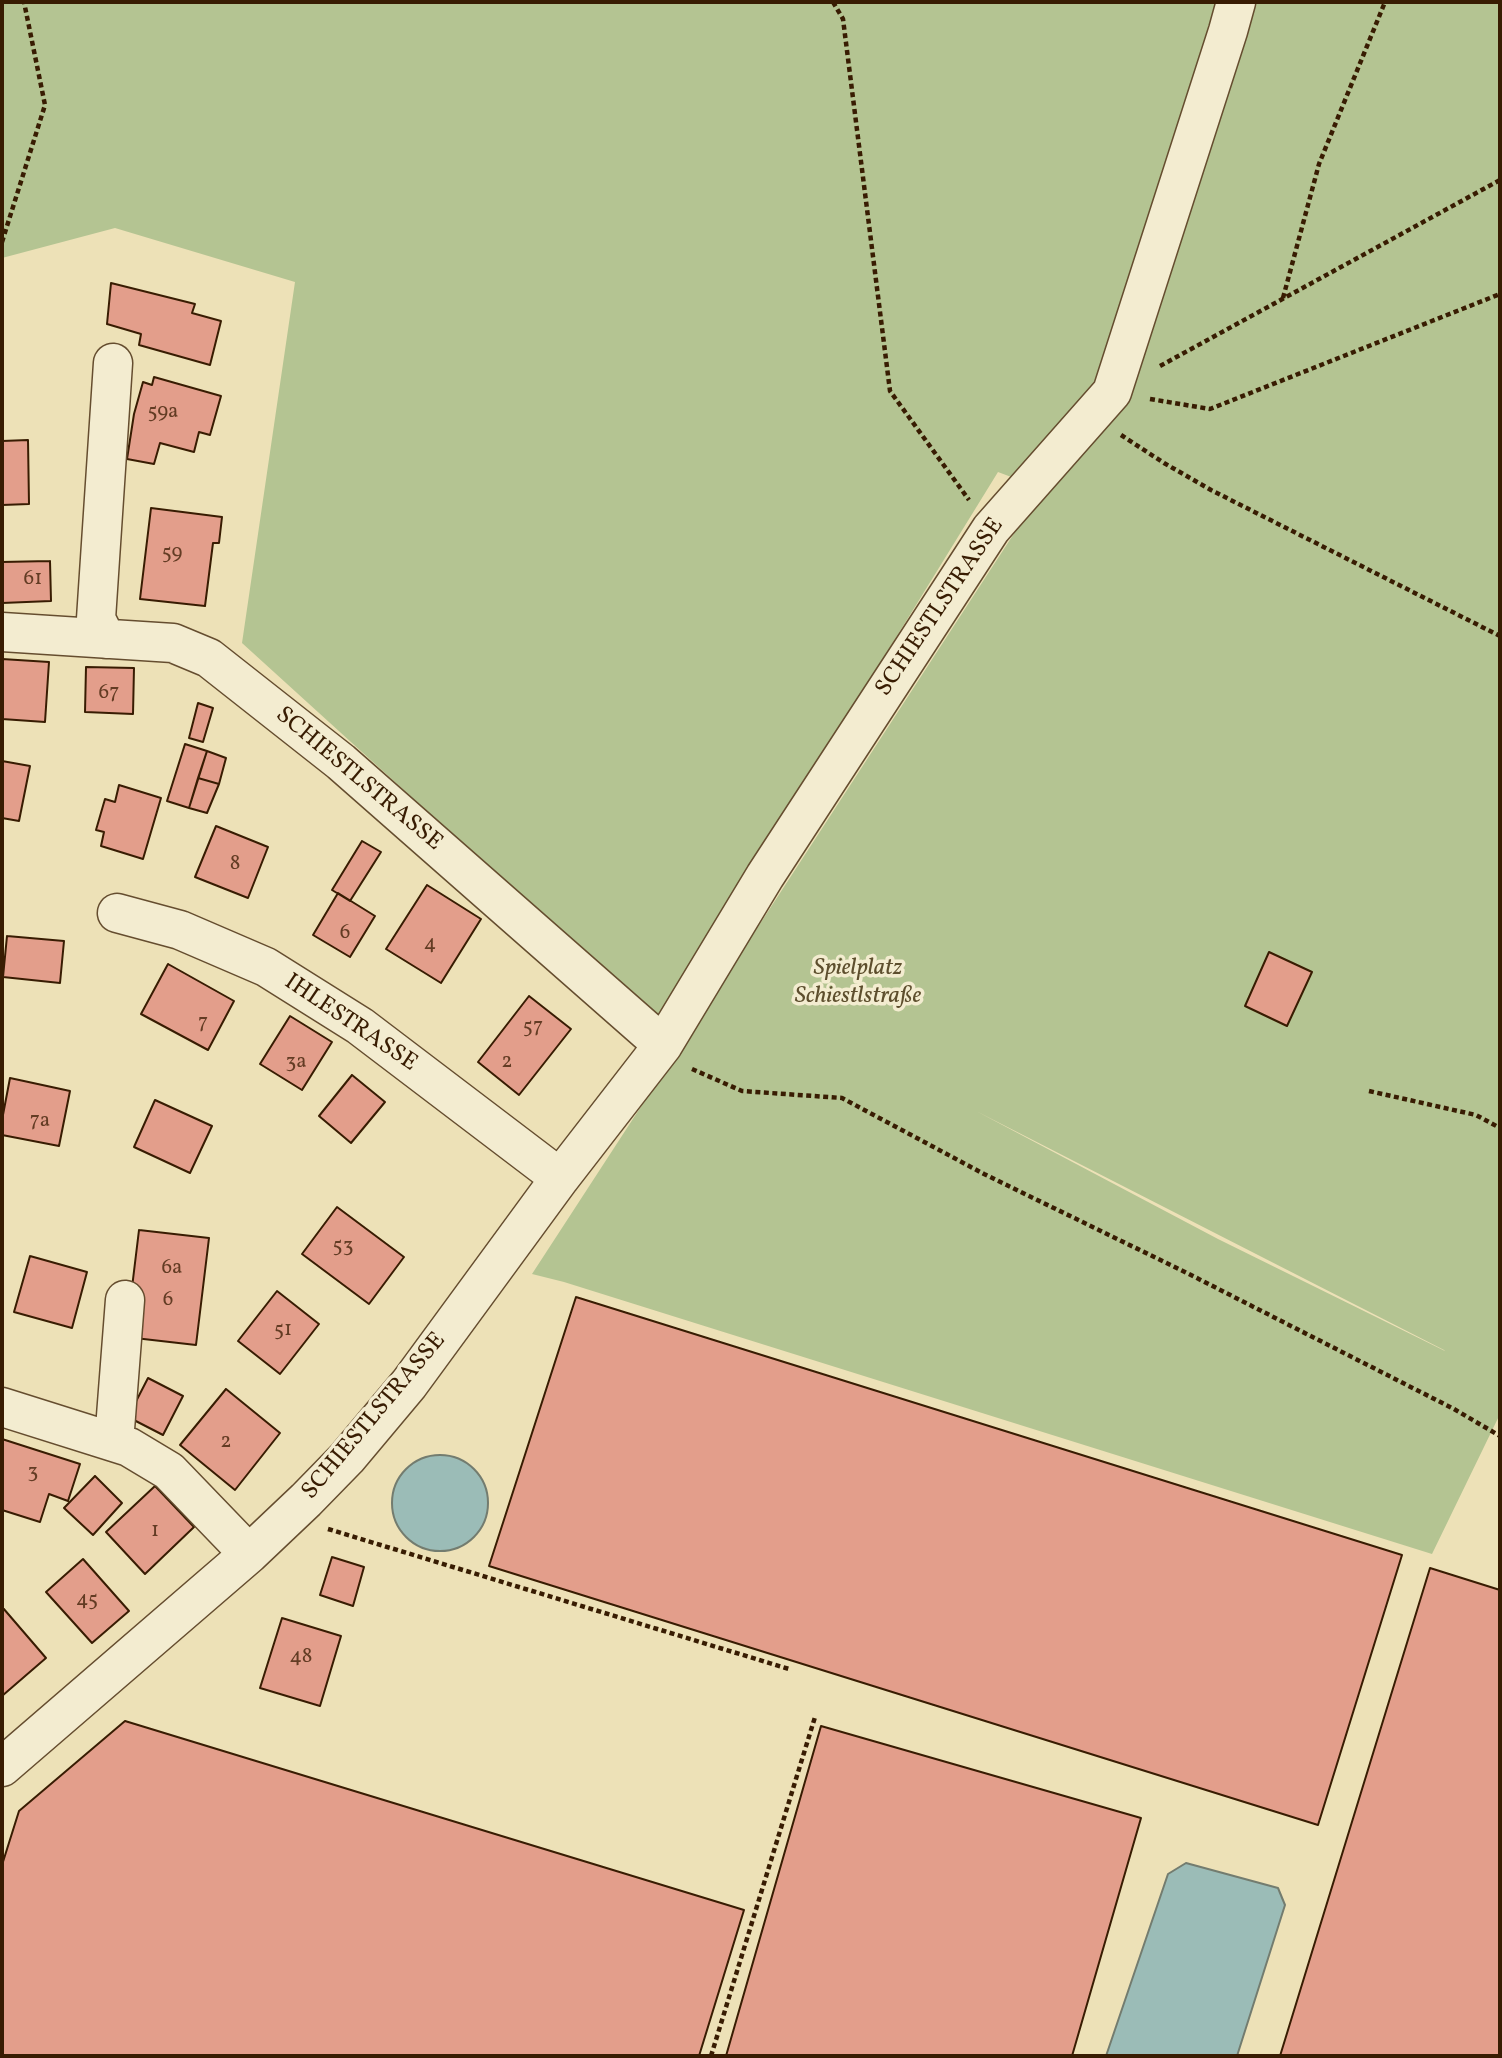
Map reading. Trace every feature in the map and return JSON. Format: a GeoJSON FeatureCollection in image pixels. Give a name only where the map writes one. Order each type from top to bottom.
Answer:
{"type":"FeatureCollection","features":[{"type":"Feature","properties":{"kind":"street","name":"SCHIESTLSTRASSE"},"geometry":{"type":"LineString","coordinates":[[2,1767],[249,1554],[347,1458],[409,1384],[560,1178],[663,1045],[765,876],[991,529],[1102,404],[1236,2]]}},
{"type":"Feature","properties":{"kind":"street"},"geometry":{"type":"LineString","coordinates":[[106,639],[96,619],[113,363]]}},
{"type":"Feature","properties":{"kind":"street","name":"SCHIESTLSTRASSE"},"geometry":{"type":"LineString","coordinates":[[2,632],[173,643],[209,658],[341,762],[663,1045]]}},
{"type":"Feature","properties":{"kind":"street","name":"IHLESTRASSE"},"geometry":{"type":"LineString","coordinates":[[117,913],[180,930],[266,967],[360,1026],[560,1178]]}},
{"type":"Feature","properties":{"kind":"street"},"geometry":{"type":"LineString","coordinates":[[121,1445],[125,1300]]}},
{"type":"Feature","properties":{"kind":"street"},"geometry":{"type":"LineString","coordinates":[[2,1407],[121,1445],[169,1471],[249,1554]]}},
{"type":"Feature","properties":{"kind":"path"},"geometry":{"type":"LineString","coordinates":[[2,242],[45,105],[24,2]]}},
{"type":"Feature","properties":{"kind":"path"},"geometry":{"type":"LineString","coordinates":[[833,2],[843,19],[890,391],[991,529]]}},
{"type":"Feature","properties":{"kind":"path"},"geometry":{"type":"LineString","coordinates":[[1283,299],[1319,164],[1385,2]]}},
{"type":"Feature","properties":{"kind":"path"},"geometry":{"type":"LineString","coordinates":[[1102,404],[1283,299],[1500,180]]}},
{"type":"Feature","properties":{"kind":"path"},"geometry":{"type":"LineString","coordinates":[[1102,404],[1210,409],[1500,294]]}},
{"type":"Feature","properties":{"kind":"path"},"geometry":{"type":"LineString","coordinates":[[1102,404],[1164,463],[1211,490],[1500,636]]}},
{"type":"Feature","properties":{"kind":"path"},"geometry":{"type":"LineString","coordinates":[[663,1045],[694,1070],[742,1091],[842,1098],[984,1174],[1187,1273],[1454,1409],[1500,1436]]}},
{"type":"Feature","properties":{"kind":"path"},"geometry":{"type":"LineString","coordinates":[[1368,1091],[1476,1115],[1500,1128]]}},
{"type":"Feature","properties":{"kind":"path"},"geometry":{"type":"LineString","coordinates":[[306,1500],[326,1528],[789,1669]]}},
{"type":"Feature","properties":{"kind":"path"},"geometry":{"type":"LineString","coordinates":[[711,2056],[815,1717]]}},
{"type":"Feature","properties":{"kind":"green space","name":"Spielplatz Schiestlstraße"},"geometry":{"type":"Polygon","coordinates":[[[2,2],[1500,2],[1500,1414],[1432,1554],[532,1274],[1043,489],[998,472],[659,1022],[242,643],[295,282],[115,228],[2,258],[2,2]],[[976,1111],[1218,1239],[1445,1351],[976,1111]]]}},
{"type":"Feature","properties":{"kind":"water"},"geometry":{"type":"Polygon","coordinates":[[[440,1455],[458,1459],[474,1469],[484,1485],[488,1503],[484,1521],[474,1537],[458,1547],[440,1551],[422,1547],[406,1537],[396,1521],[392,1503],[396,1485],[406,1469],[422,1459],[440,1455]]]}},
{"type":"Feature","properties":{"kind":"water"},"geometry":{"type":"Polygon","coordinates":[[[1186,1863],[1278,1888],[1285,1905],[1237,2056],[1106,2056],[1168,1874],[1186,1863]]]}},
{"type":"Feature","properties":{"kind":"building"},"geometry":{"type":"Polygon","coordinates":[[[111,283],[195,304],[192,313],[221,321],[210,365],[139,345],[141,334],[107,324],[111,283]]]}},
{"type":"Feature","properties":{"kind":"building"},"geometry":{"type":"Polygon","coordinates":[[[154,377],[221,396],[210,435],[199,432],[194,452],[160,443],[154,464],[127,459],[134,414],[143,382],[152,385],[154,377]]]}},
{"type":"Feature","properties":{"kind":"building"},"geometry":{"type":"Polygon","coordinates":[[[28,440],[29,504],[2,505],[2,441],[28,440]]]}},
{"type":"Feature","properties":{"kind":"building"},"geometry":{"type":"Polygon","coordinates":[[[151,508],[222,517],[219,543],[213,543],[205,606],[140,599],[151,508]]]}},
{"type":"Feature","properties":{"kind":"building"},"geometry":{"type":"Polygon","coordinates":[[[50,561],[51,601],[2,603],[2,562],[50,561]]]}},
{"type":"Feature","properties":{"kind":"building"},"geometry":{"type":"Polygon","coordinates":[[[2,659],[49,662],[45,722],[2,719],[2,659]]]}},
{"type":"Feature","properties":{"kind":"building"},"geometry":{"type":"Polygon","coordinates":[[[86,667],[134,668],[133,714],[85,712],[86,667]]]}},
{"type":"Feature","properties":{"kind":"building"},"geometry":{"type":"Polygon","coordinates":[[[198,703],[213,708],[203,742],[189,738],[198,703]]]}},
{"type":"Feature","properties":{"kind":"building"},"geometry":{"type":"Polygon","coordinates":[[[185,744],[207,751],[189,808],[167,801],[185,744]]]}},
{"type":"Feature","properties":{"kind":"building"},"geometry":{"type":"Polygon","coordinates":[[[207,751],[226,758],[219,784],[198,778],[207,751]]]}},
{"type":"Feature","properties":{"kind":"building"},"geometry":{"type":"Polygon","coordinates":[[[2,761],[30,766],[19,821],[2,818],[2,761]]]}},
{"type":"Feature","properties":{"kind":"building"},"geometry":{"type":"Polygon","coordinates":[[[198,778],[219,784],[207,813],[189,808],[198,778]]]}},
{"type":"Feature","properties":{"kind":"building"},"geometry":{"type":"Polygon","coordinates":[[[119,785],[161,798],[143,859],[101,846],[104,832],[96,830],[105,799],[115,802],[119,785]]]}},
{"type":"Feature","properties":{"kind":"building"},"geometry":{"type":"Polygon","coordinates":[[[216,826],[268,847],[248,898],[195,877],[216,826]]]}},
{"type":"Feature","properties":{"kind":"building"},"geometry":{"type":"Polygon","coordinates":[[[362,841],[381,852],[350,901],[332,890],[362,841]]]}},
{"type":"Feature","properties":{"kind":"building"},"geometry":{"type":"Polygon","coordinates":[[[427,885],[481,919],[441,983],[386,949],[427,885]]]}},
{"type":"Feature","properties":{"kind":"building"},"geometry":{"type":"Polygon","coordinates":[[[338,893],[375,916],[350,957],[313,935],[338,893]]]}},
{"type":"Feature","properties":{"kind":"building"},"geometry":{"type":"Polygon","coordinates":[[[7,936],[64,941],[60,983],[3,977],[7,936]]]}},
{"type":"Feature","properties":{"kind":"building"},"geometry":{"type":"Polygon","coordinates":[[[1269,952],[1312,972],[1287,1026],[1245,1006],[1269,952]]]}},
{"type":"Feature","properties":{"kind":"building"},"geometry":{"type":"Polygon","coordinates":[[[168,964],[234,1001],[208,1050],[141,1014],[168,964]]]}},
{"type":"Feature","properties":{"kind":"building"},"geometry":{"type":"Polygon","coordinates":[[[529,996],[571,1029],[519,1095],[478,1062],[529,996]]]}},
{"type":"Feature","properties":{"kind":"building"},"geometry":{"type":"Polygon","coordinates":[[[290,1016],[332,1042],[302,1090],[260,1064],[290,1016]]]}},
{"type":"Feature","properties":{"kind":"building"},"geometry":{"type":"Polygon","coordinates":[[[352,1075],[385,1102],[351,1143],[319,1116],[352,1075]]]}},
{"type":"Feature","properties":{"kind":"building"},"geometry":{"type":"Polygon","coordinates":[[[10,1078],[70,1091],[59,1146],[2,1135],[10,1078]]]}},
{"type":"Feature","properties":{"kind":"building"},"geometry":{"type":"Polygon","coordinates":[[[155,1100],[212,1126],[190,1173],[134,1147],[155,1100]]]}},
{"type":"Feature","properties":{"kind":"building"},"geometry":{"type":"Polygon","coordinates":[[[337,1207],[404,1257],[369,1304],[302,1254],[337,1207]]]}},
{"type":"Feature","properties":{"kind":"building"},"geometry":{"type":"Polygon","coordinates":[[[139,1230],[209,1238],[196,1345],[126,1337],[139,1230]]]}},
{"type":"Feature","properties":{"kind":"building"},"geometry":{"type":"Polygon","coordinates":[[[30,1256],[87,1272],[72,1328],[14,1312],[30,1256]]]}},
{"type":"Feature","properties":{"kind":"building"},"geometry":{"type":"Polygon","coordinates":[[[277,1291],[319,1324],[280,1374],[238,1341],[277,1291]]]}},
{"type":"Feature","properties":{"kind":"building"},"geometry":{"type":"Polygon","coordinates":[[[576,1297],[1402,1555],[1318,1825],[489,1566],[576,1297]]]}},
{"type":"Feature","properties":{"kind":"building"},"geometry":{"type":"Polygon","coordinates":[[[148,1378],[183,1396],[163,1435],[128,1417],[148,1378]]]}},
{"type":"Feature","properties":{"kind":"building"},"geometry":{"type":"Polygon","coordinates":[[[226,1389],[280,1433],[235,1490],[180,1445],[226,1389]]]}},
{"type":"Feature","properties":{"kind":"building"},"geometry":{"type":"Polygon","coordinates":[[[2,1439],[80,1464],[68,1501],[49,1494],[40,1522],[2,1510],[2,1439]]]}},
{"type":"Feature","properties":{"kind":"building"},"geometry":{"type":"Polygon","coordinates":[[[95,1476],[122,1503],[93,1535],[64,1508],[95,1476]]]}},
{"type":"Feature","properties":{"kind":"building"},"geometry":{"type":"Polygon","coordinates":[[[155,1486],[194,1527],[145,1574],[106,1532],[155,1486]]]}},
{"type":"Feature","properties":{"kind":"building"},"geometry":{"type":"Polygon","coordinates":[[[332,1557],[364,1567],[353,1606],[320,1595],[332,1557]]]}},
{"type":"Feature","properties":{"kind":"building"},"geometry":{"type":"Polygon","coordinates":[[[83,1559],[129,1611],[92,1643],[46,1592],[83,1559]]]}},
{"type":"Feature","properties":{"kind":"building"},"geometry":{"type":"Polygon","coordinates":[[[1430,1568],[1500,1590],[1500,2056],[1280,2056],[1430,1568]]]}},
{"type":"Feature","properties":{"kind":"building"},"geometry":{"type":"Polygon","coordinates":[[[3,1608],[46,1658],[2,1696],[2,1610],[3,1608]]]}},
{"type":"Feature","properties":{"kind":"building"},"geometry":{"type":"Polygon","coordinates":[[[282,1618],[341,1636],[320,1706],[260,1688],[282,1618]]]}},
{"type":"Feature","properties":{"kind":"building"},"geometry":{"type":"Polygon","coordinates":[[[125,1721],[744,1910],[699,2056],[2,2056],[2,1865],[19,1811],[125,1721]]]}},
{"type":"Feature","properties":{"kind":"building"},"geometry":{"type":"Polygon","coordinates":[[[821,1726],[1141,1818],[1072,2056],[726,2056],[821,1726]]]}}]}
